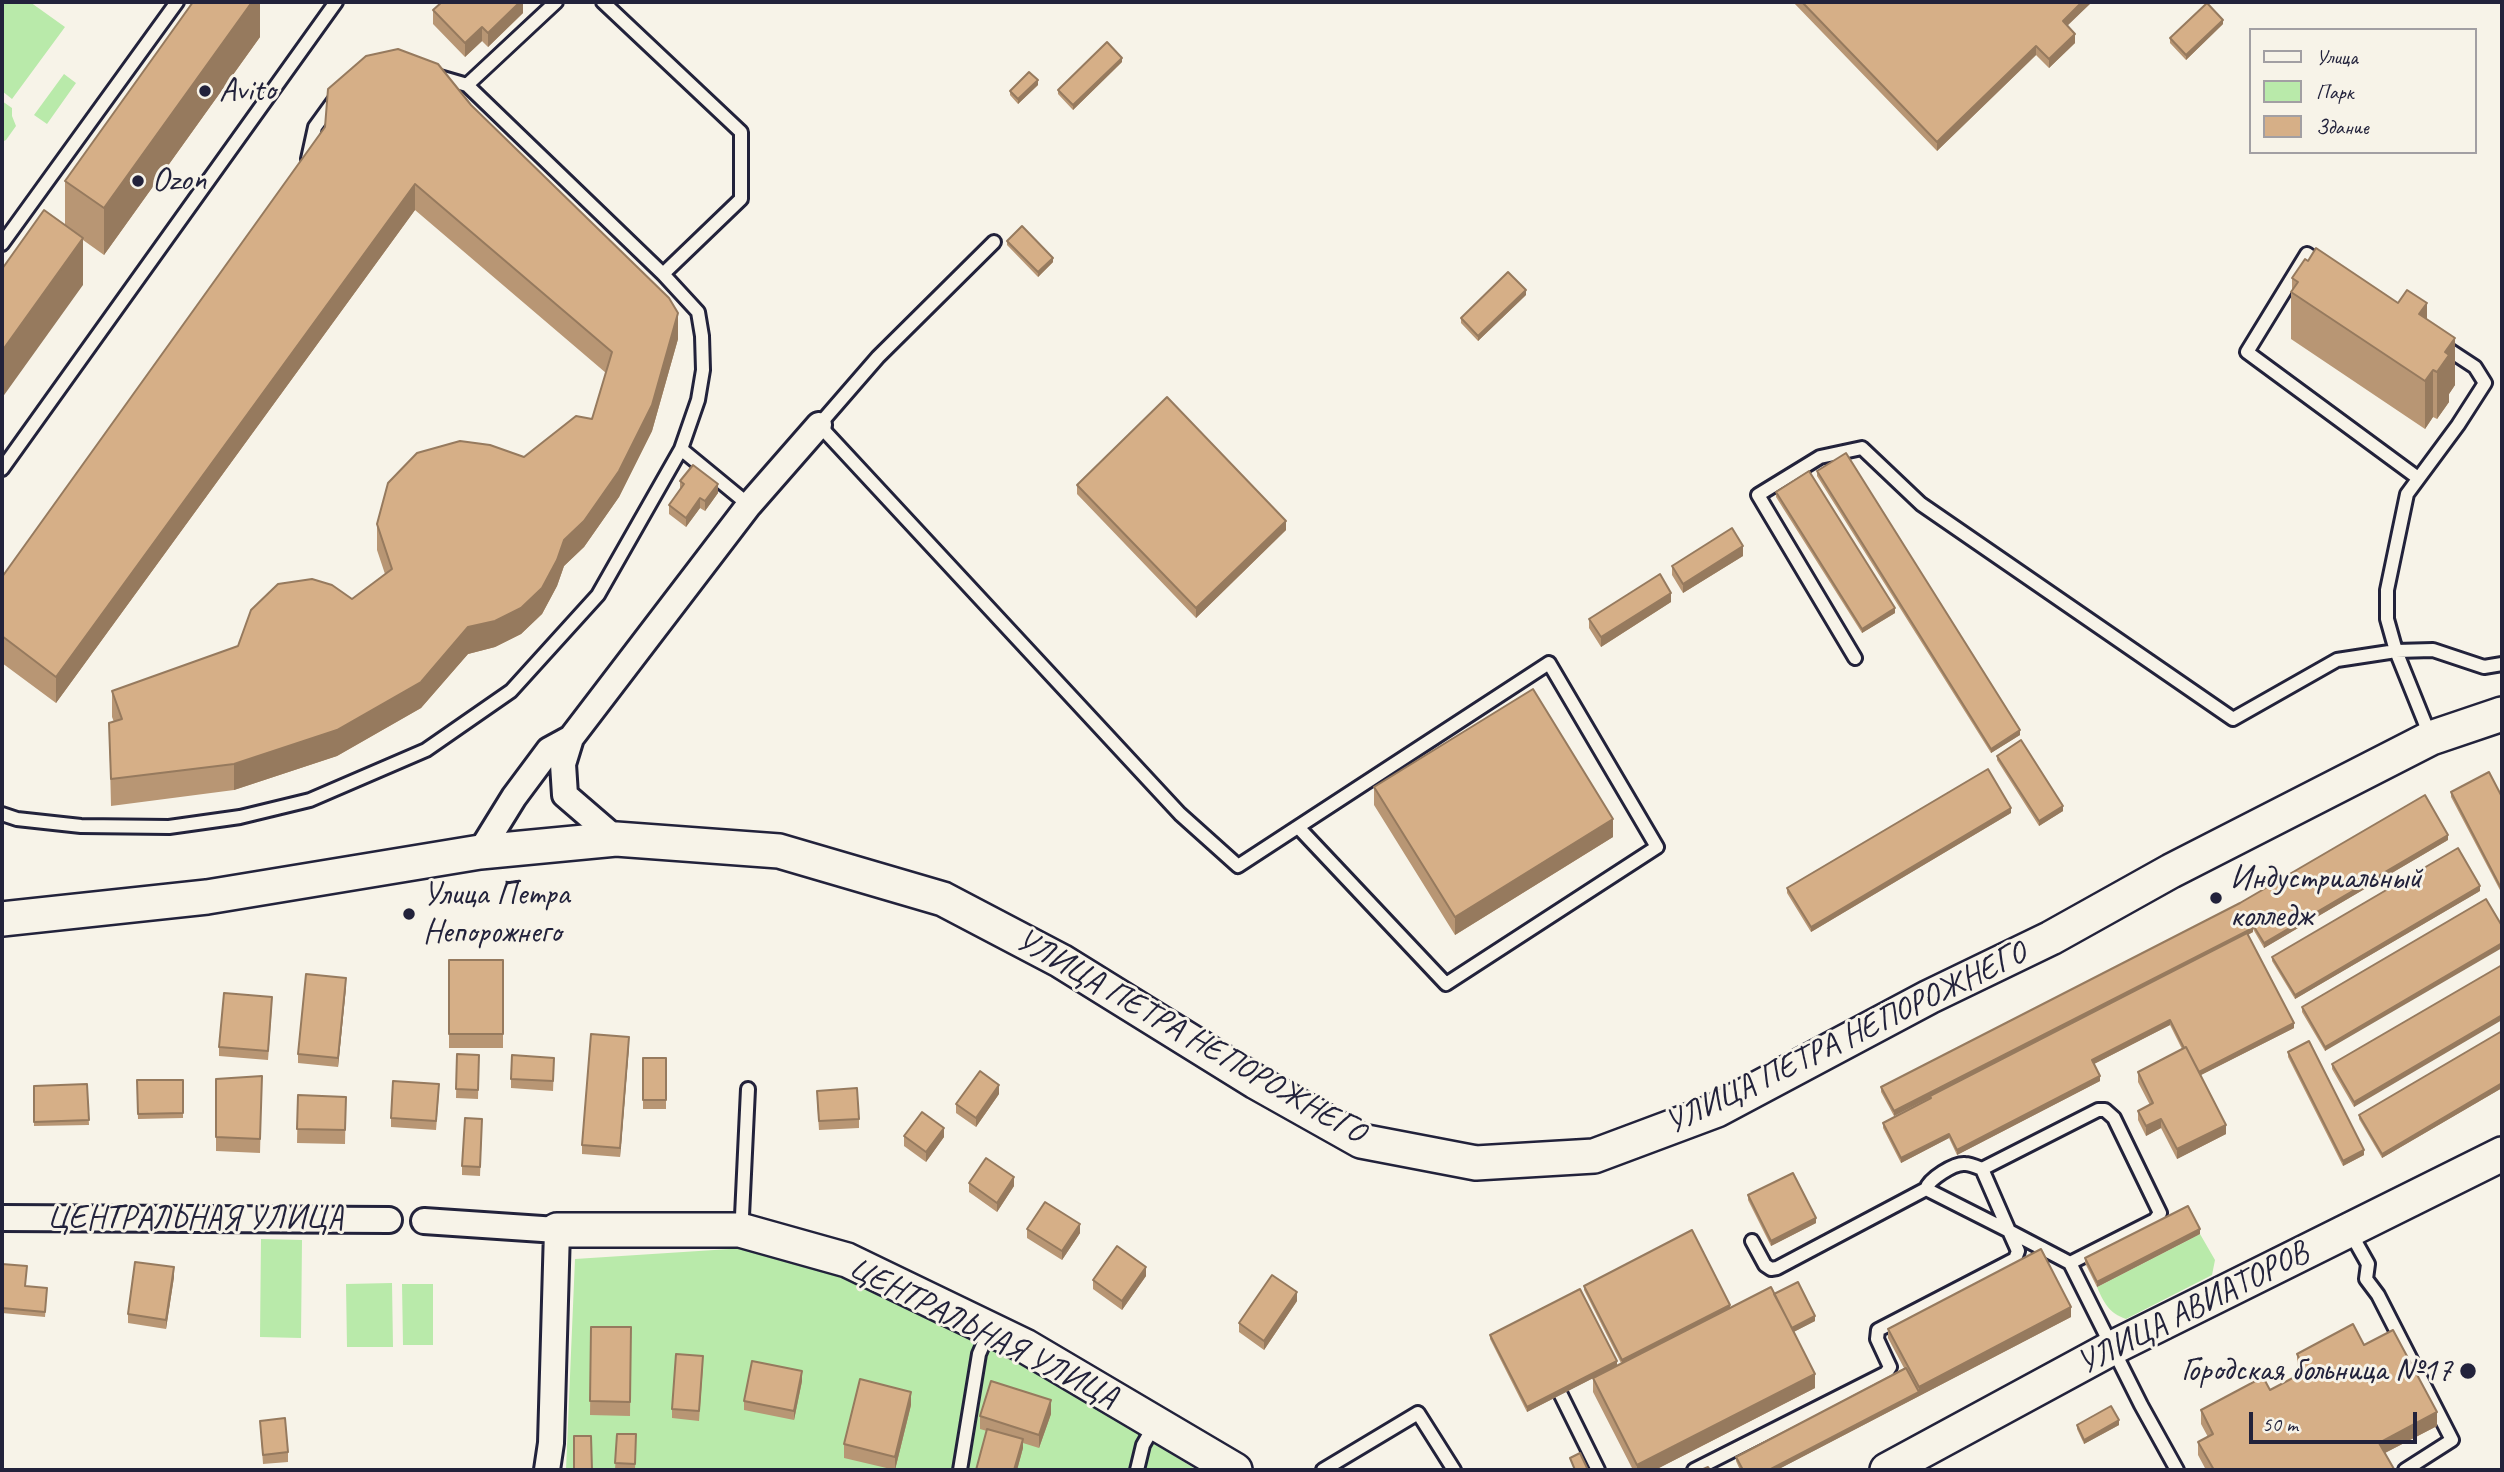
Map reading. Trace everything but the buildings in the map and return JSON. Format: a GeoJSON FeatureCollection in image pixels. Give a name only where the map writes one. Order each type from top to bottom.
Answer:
{"type":"FeatureCollection","features":[{"type":"Feature","properties":{"kind":"street"},"geometry":{"type":"LineString","coordinates":[[616,839],[565,795],[563,764],[571,738],[750,505],[819,425]]}},
{"type":"Feature","properties":{"kind":"street","name":"УЛИЦА ПЕТРА НЕПОРОЖНЕГО"},"geometry":{"type":"LineString","coordinates":[[2,919],[207,897],[480,852],[616,839],[779,851],[943,899],[1062,961],[1256,1082],[1361,1140],[1476,1163],[1594,1156],[1717,1110],[2431,738],[2502,714]]}},
{"type":"Feature","properties":{"kind":"street"},"geometry":{"type":"LineString","coordinates":[[480,852],[514,797],[549,750],[571,738]]}},
{"type":"Feature","properties":{"kind":"street","name":"УЛИЦА АВИАТОРОВ"},"geometry":{"type":"LineString","coordinates":[[1887,1470],[2112,1348],[2502,1154]]}},
{"type":"Feature","properties":{"kind":"street","name":"ЦЕНТРАЛЬНАЯ УЛИЦА"},"geometry":{"type":"LineString","coordinates":[[2,1218],[389,1220]]}},
{"type":"Feature","properties":{"kind":"street","name":"ЦЕНТРАЛЬНАЯ УЛИЦА"},"geometry":{"type":"LineString","coordinates":[[425,1221],[557,1230],[740,1230],[847,1260],[1025,1346],[1235,1470]]}},
{"type":"Feature","properties":{"kind":"street"},"geometry":{"type":"LineString","coordinates":[[547,1470],[551,1443],[557,1230]]}},
{"type":"Feature","properties":{"kind":"lane"},"geometry":{"type":"LineString","coordinates":[[2,244],[177,2]]}},
{"type":"Feature","properties":{"kind":"lane"},"geometry":{"type":"LineString","coordinates":[[2,469],[336,2]]}},
{"type":"Feature","properties":{"kind":"lane"},"geometry":{"type":"LineString","coordinates":[[467,85],[556,2]]}},
{"type":"Feature","properties":{"kind":"lane"},"geometry":{"type":"LineString","coordinates":[[603,2],[741,132],[741,199],[663,274]]}},
{"type":"Feature","properties":{"kind":"lane"},"geometry":{"type":"LineString","coordinates":[[2,814],[17,819],[94,827],[169,827],[240,817],[310,800],[426,750],[511,691],[598,595],[681,449],[698,400],[703,370],[698,312],[663,274],[467,85],[429,74]]}},
{"type":"Feature","properties":{"kind":"lane"},"geometry":{"type":"LineString","coordinates":[[302,168],[310,156],[314,127],[346,85]]}},
{"type":"Feature","properties":{"kind":"lane"},"geometry":{"type":"LineString","coordinates":[[994,242],[878,357],[819,425],[1180,814],[1238,866],[1549,663],[1657,847],[1446,984],[1298,827]]}},
{"type":"Feature","properties":{"kind":"lane"},"geometry":{"type":"LineString","coordinates":[[2341,277],[2307,254],[2247,352],[2418,478]]}},
{"type":"Feature","properties":{"kind":"lane"},"geometry":{"type":"LineString","coordinates":[[2430,337],[2475,367],[2485,383],[2407,494],[2387,590],[2387,619],[2396,651],[2431,738]]}},
{"type":"Feature","properties":{"kind":"lane"},"geometry":{"type":"LineString","coordinates":[[1855,658],[1758,495],[1820,457],[1862,448],[1921,503],[2233,719],[2337,660],[2396,651],[2433,650],[2484,667],[2502,664]]}},
{"type":"Feature","properties":{"kind":"lane"},"geometry":{"type":"LineString","coordinates":[[681,449],[750,505]]}},
{"type":"Feature","properties":{"kind":"lane"},"geometry":{"type":"LineString","coordinates":[[740,1230],[743,1216],[748,1089]]}},
{"type":"Feature","properties":{"kind":"lane"},"geometry":{"type":"LineString","coordinates":[[1752,1241],[1765,1265],[1771,1269],[1777,1268],[1926,1189],[1931,1179],[1961,1164],[1982,1169],[2098,1110],[2110,1113],[2161,1213],[2155,1220],[2070,1263]]}},
{"type":"Feature","properties":{"kind":"lane"},"geometry":{"type":"LineString","coordinates":[[1694,1470],[1886,1373],[1890,1367],[1877,1339],[1878,1330],[2015,1259],[2018,1251],[1982,1169]]}},
{"type":"Feature","properties":{"kind":"lane"},"geometry":{"type":"LineString","coordinates":[[1926,1189],[2070,1263],[2177,1470]]}},
{"type":"Feature","properties":{"kind":"lane"},"geometry":{"type":"LineString","coordinates":[[2348,1230],[2368,1264],[2366,1279],[2378,1295],[2452,1440],[2405,1470]]}},
{"type":"Feature","properties":{"kind":"lane"},"geometry":{"type":"LineString","coordinates":[[960,1470],[979,1354],[990,1329]]}},
{"type":"Feature","properties":{"kind":"lane"},"geometry":{"type":"LineString","coordinates":[[1561,1395],[1598,1470]]}},
{"type":"Feature","properties":{"kind":"lane"},"geometry":{"type":"LineString","coordinates":[[1323,1470],[1418,1413],[1454,1470]]}},
{"type":"Feature","properties":{"kind":"lane"},"geometry":{"type":"LineString","coordinates":[[1137,1470],[1143,1446],[1156,1423]]}},
{"type":"Feature","properties":{"kind":"green space"},"geometry":{"type":"Polygon","coordinates":[[[2,2],[30,2],[65,27],[12,99],[2,91],[2,2]]]}},
{"type":"Feature","properties":{"kind":"green space"},"geometry":{"type":"Polygon","coordinates":[[[64,74],[76,83],[47,124],[34,115],[64,74]]]}},
{"type":"Feature","properties":{"kind":"green space"},"geometry":{"type":"Polygon","coordinates":[[[2,101],[12,108],[16,126],[2,142],[2,101]]]}},
{"type":"Feature","properties":{"kind":"green space"},"geometry":{"type":"Polygon","coordinates":[[[2200,1234],[2215,1260],[2212,1275],[2126,1319],[2108,1307],[2097,1287],[2200,1234]]]}},
{"type":"Feature","properties":{"kind":"green space"},"geometry":{"type":"Polygon","coordinates":[[[261,1239],[302,1240],[301,1338],[260,1337],[261,1239]]]}},
{"type":"Feature","properties":{"kind":"green space"},"geometry":{"type":"Polygon","coordinates":[[[807,1244],[1015,1356],[1197,1470],[566,1470],[575,1259],[807,1244]]]}},
{"type":"Feature","properties":{"kind":"green space"},"geometry":{"type":"Polygon","coordinates":[[[392,1283],[393,1347],[347,1347],[346,1284],[392,1283]]]}},
{"type":"Feature","properties":{"kind":"green space"},"geometry":{"type":"Polygon","coordinates":[[[402,1284],[433,1284],[433,1345],[403,1345],[402,1284]]]}},
{"type":"Feature","properties":{"kind":"place","name":"Avito"},"geometry":{"type":"Point","coordinates":[205,91]}},
{"type":"Feature","properties":{"kind":"place","name":"Ozon"},"geometry":{"type":"Point","coordinates":[138,181]}},
{"type":"Feature","properties":{"kind":"place","name":"Индустриальный колледж"},"geometry":{"type":"Point","coordinates":[2216,898]}},
{"type":"Feature","properties":{"kind":"place","name":"Улица Петра Непорожнего"},"geometry":{"type":"Point","coordinates":[409,914]}},
{"type":"Feature","properties":{"kind":"place","name":"Городская больница №17"},"geometry":{"type":"Point","coordinates":[2468,1371]}}]}
